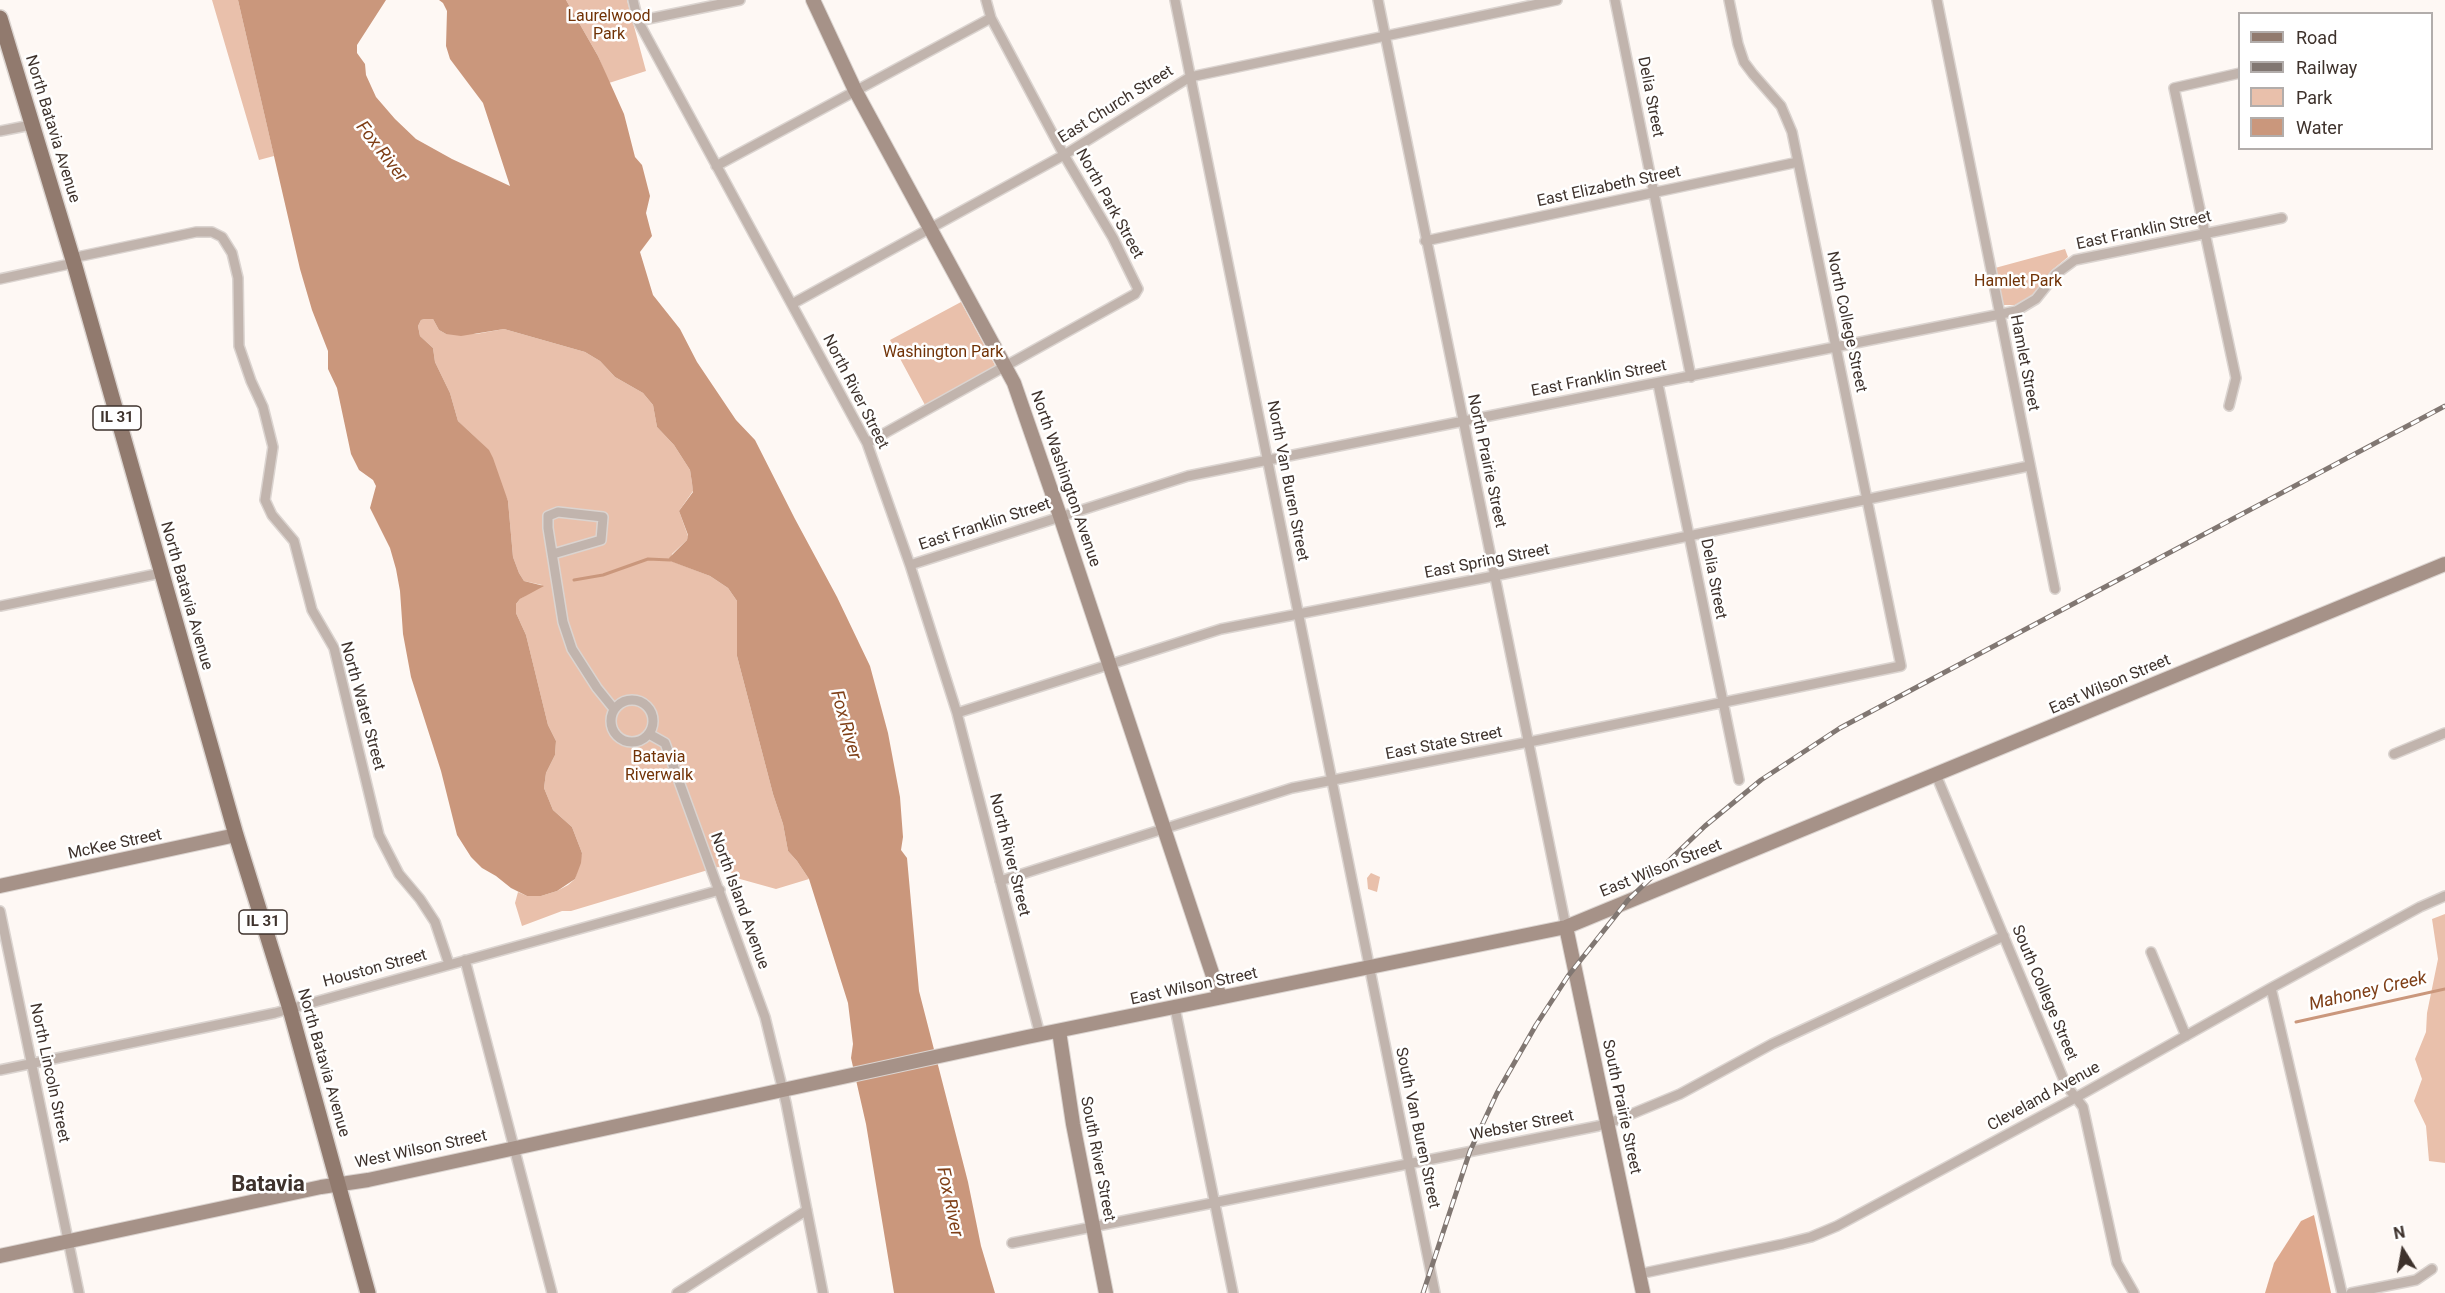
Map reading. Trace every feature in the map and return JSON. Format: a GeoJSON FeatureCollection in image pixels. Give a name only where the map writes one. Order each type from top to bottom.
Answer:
{"type":"FeatureCollection","features":[{"type":"Feature","properties":{"kind":"main road","name":"North Washington Avenue"},"geometry":{"type":"LineString","coordinates":[[813,0],[855,90],[1014,383],[1220,997]]}},
{"type":"Feature","properties":{"kind":"main road","name":"North Batavia Avenue"},"geometry":{"type":"LineString","coordinates":[[0,18],[73,261],[236,835],[290,1009],[338,1184]]}},
{"type":"Feature","properties":{"kind":"main road","name":"East Wilson Street"},"geometry":{"type":"LineString","coordinates":[[849,1076],[1220,997],[1566,927],[2445,564]]}},
{"type":"Feature","properties":{"kind":"main road","name":"McKee Street"},"geometry":{"type":"LineString","coordinates":[[0,886],[236,835]]}},
{"type":"Feature","properties":{"kind":"main road","name":"South Prairie Street"},"geometry":{"type":"LineString","coordinates":[[1566,927],[1643,1293]]}},
{"type":"Feature","properties":{"kind":"main road","name":"South River Street"},"geometry":{"type":"LineString","coordinates":[[1059,1031],[1073,1125],[1106,1293]]}},
{"type":"Feature","properties":{"kind":"main road","name":"West Wilson Street"},"geometry":{"type":"LineString","coordinates":[[0,1256],[849,1076]]}},
{"type":"Feature","properties":{"kind":"main road","name":"IL 31"},"geometry":{"type":"LineString","coordinates":[[338,1184],[368,1293]]}},
{"type":"Feature","properties":{"kind":"street","name":"North River Street"},"geometry":{"type":"LineString","coordinates":[[633,0],[638,21],[867,443],[910,565],[957,713],[1040,1035]]}},
{"type":"Feature","properties":{"kind":"street"},"geometry":{"type":"LineString","coordinates":[[638,21],[740,0]]}},
{"type":"Feature","properties":{"kind":"street","name":"North Park Street"},"geometry":{"type":"LineString","coordinates":[[986,0],[991,18],[1064,155],[1113,238],[1137,289],[1136,294],[1006,368]]}},
{"type":"Feature","properties":{"kind":"street","name":"North Van Buren Street"},"geometry":{"type":"LineString","coordinates":[[1175,0],[1369,968]]}},
{"type":"Feature","properties":{"kind":"street","name":"North Prairie Street"},"geometry":{"type":"LineString","coordinates":[[1378,0],[1425,241],[1566,927]]}},
{"type":"Feature","properties":{"kind":"street","name":"East Church Street"},"geometry":{"type":"LineString","coordinates":[[792,304],[1064,155],[1190,77],[1557,0]]}},
{"type":"Feature","properties":{"kind":"street","name":"Delia Street"},"geometry":{"type":"LineString","coordinates":[[1615,0],[1691,377]]}},
{"type":"Feature","properties":{"kind":"street","name":"North College Street"},"geometry":{"type":"LineString","coordinates":[[1729,0],[1744,62],[1753,75],[1776,98],[1786,114],[1792,132],[1901,666]]}},
{"type":"Feature","properties":{"kind":"street","name":"Hamlet Street"},"geometry":{"type":"LineString","coordinates":[[1937,0],[2055,589]]}},
{"type":"Feature","properties":{"kind":"street"},"geometry":{"type":"LineString","coordinates":[[716,166],[991,18]]}},
{"type":"Feature","properties":{"kind":"street"},"geometry":{"type":"LineString","coordinates":[[2229,406],[2236,378],[2174,88],[2238,73]]}},
{"type":"Feature","properties":{"kind":"street"},"geometry":{"type":"LineString","coordinates":[[0,131],[31,125]]}},
{"type":"Feature","properties":{"kind":"street","name":"East Elizabeth Street"},"geometry":{"type":"LineString","coordinates":[[1425,241],[1798,162]]}},
{"type":"Feature","properties":{"kind":"street","name":"East Franklin Street"},"geometry":{"type":"LineString","coordinates":[[910,565],[1188,476],[2016,311],[2030,304],[2061,268],[2075,260],[2282,218]]}},
{"type":"Feature","properties":{"kind":"street","name":"North Water Street"},"geometry":{"type":"LineString","coordinates":[[73,261],[196,232],[212,232],[222,237],[232,253],[238,278],[239,346],[263,407],[273,447],[265,500],[272,515],[294,542],[312,610],[334,648],[379,835],[399,874],[435,922],[449,964]]}},
{"type":"Feature","properties":{"kind":"street"},"geometry":{"type":"LineString","coordinates":[[0,279],[73,261]]}},
{"type":"Feature","properties":{"kind":"street"},"geometry":{"type":"LineString","coordinates":[[867,443],[1006,368]]}},
{"type":"Feature","properties":{"kind":"street","name":"Delia Street"},"geometry":{"type":"LineString","coordinates":[[1658,384],[1739,780]]}},
{"type":"Feature","properties":{"kind":"street","name":"East Spring Street"},"geometry":{"type":"LineString","coordinates":[[957,713],[1221,629],[1494,576],[2029,466]]}},
{"type":"Feature","properties":{"kind":"street"},"geometry":{"type":"LineString","coordinates":[[553,554],[601,540],[603,517],[558,512],[548,516],[553,554],[563,622],[572,649],[591,681],[614,709]]}},
{"type":"Feature","properties":{"kind":"street"},"geometry":{"type":"LineString","coordinates":[[0,606],[161,573]]}},
{"type":"Feature","properties":{"kind":"street","name":"East State Street"},"geometry":{"type":"LineString","coordinates":[[1000,881],[1253,798],[1332,780],[1901,666]]}},
{"type":"Feature","properties":{"kind":"street"},"geometry":{"type":"LineString","coordinates":[[637,700],[643,703],[652,713],[653,720],[649,734],[638,742],[631,743],[618,738],[610,726],[614,709],[624,701],[637,700]]}},
{"type":"Feature","properties":{"kind":"street"},"geometry":{"type":"LineString","coordinates":[[2394,754],[2445,733]]}},
{"type":"Feature","properties":{"kind":"street","name":"North Island Avenue"},"geometry":{"type":"LineString","coordinates":[[649,734],[665,743],[765,1017],[823,1293]]}},
{"type":"Feature","properties":{"kind":"street","name":"South College Street"},"geometry":{"type":"LineString","coordinates":[[1936,775],[2066,1084],[2083,1107],[2117,1263],[2134,1293]]}},
{"type":"Feature","properties":{"kind":"street","name":"Houston Street"},"geometry":{"type":"LineString","coordinates":[[0,1070],[290,1009],[720,890]]}},
{"type":"Feature","properties":{"kind":"street","name":"Cleveland Avenue"},"geometry":{"type":"LineString","coordinates":[[1639,1275],[1811,1237],[1837,1226],[2075,1098],[2420,907],[2445,896]]}},
{"type":"Feature","properties":{"kind":"street","name":"North Lincoln Street"},"geometry":{"type":"LineString","coordinates":[[0,911],[79,1293]]}},
{"type":"Feature","properties":{"kind":"street","name":"Webster Street"},"geometry":{"type":"LineString","coordinates":[[1012,1243],[1607,1123],[1680,1094],[1772,1044],[2004,936]]}},
{"type":"Feature","properties":{"kind":"street"},"geometry":{"type":"LineString","coordinates":[[2151,952],[2186,1036]]}},
{"type":"Feature","properties":{"kind":"street"},"geometry":{"type":"LineString","coordinates":[[465,960],[552,1293]]}},
{"type":"Feature","properties":{"kind":"street","name":"South Van Buren Street"},"geometry":{"type":"LineString","coordinates":[[1369,968],[1435,1293]]}},
{"type":"Feature","properties":{"kind":"street"},"geometry":{"type":"LineString","coordinates":[[2271,988],[2342,1293]]}},
{"type":"Feature","properties":{"kind":"street"},"geometry":{"type":"LineString","coordinates":[[1174,1008],[1233,1293]]}},
{"type":"Feature","properties":{"kind":"street"},"geometry":{"type":"LineString","coordinates":[[677,1293],[807,1210]]}},
{"type":"Feature","properties":{"kind":"street"},"geometry":{"type":"LineString","coordinates":[[2351,1293],[2416,1280],[2432,1269]]}},
{"type":"Feature","properties":{"kind":"green space"},"geometry":{"type":"Polygon","coordinates":[[[212,0],[238,0],[274,156],[259,160],[212,0]]]}},
{"type":"Feature","properties":{"kind":"green space","name":"Laurelwood Park"},"geometry":{"type":"Polygon","coordinates":[[[566,0],[627,0],[646,71],[609,83],[598,56],[566,0]]]}},
{"type":"Feature","properties":{"kind":"green space","name":"Hamlet Park"},"geometry":{"type":"Polygon","coordinates":[[[2065,249],[2068,257],[2051,271],[2033,295],[2015,305],[2004,305],[2001,302],[1995,268],[2065,249]]]}},
{"type":"Feature","properties":{"kind":"green space","name":"Washington Park"},"geometry":{"type":"Polygon","coordinates":[[[961,302],[996,367],[925,405],[890,340],[961,302]]]}},
{"type":"Feature","properties":{"kind":"green space","name":"Batavia Riverwalk"},"geometry":{"type":"Polygon","coordinates":[[[433,319],[439,330],[446,334],[476,334],[504,329],[585,352],[600,361],[615,377],[643,393],[653,405],[657,427],[674,445],[690,470],[693,491],[679,511],[688,536],[687,540],[672,554],[671,561],[710,576],[728,588],[737,601],[737,656],[783,824],[788,851],[809,879],[776,889],[740,879],[725,868],[718,867],[571,911],[562,911],[522,926],[515,903],[518,892],[527,896],[541,896],[568,885],[575,879],[582,853],[572,827],[553,810],[544,788],[546,773],[555,755],[556,741],[548,725],[526,635],[516,613],[516,604],[520,599],[542,585],[524,581],[519,573],[513,557],[508,501],[481,443],[458,421],[450,393],[435,362],[433,348],[420,336],[418,326],[421,320],[433,319]]]}},
{"type":"Feature","properties":{"kind":"green space"},"geometry":{"type":"Polygon","coordinates":[[[1371,873],[1380,877],[1377,892],[1368,889],[1367,878],[1371,873]]]}},
{"type":"Feature","properties":{"kind":"green space"},"geometry":{"type":"Polygon","coordinates":[[[2445,914],[2445,1163],[2429,1161],[2426,1126],[2414,1101],[2422,1079],[2415,1059],[2426,1032],[2427,1013],[2438,959],[2432,919],[2445,914]]]}},
{"type":"Feature","properties":{"kind":"shaded area"},"geometry":{"type":"Polygon","coordinates":[[[2314,1215],[2331,1293],[2265,1293],[2274,1263],[2301,1221],[2314,1215]]]}},
{"type":"Feature","properties":{"kind":"water","name":"Fox River"},"geometry":{"type":"Polygon","coordinates":[[[238,0],[386,0],[357,45],[357,53],[365,64],[366,75],[376,97],[416,139],[510,186],[483,103],[450,59],[446,46],[447,11],[439,0],[566,0],[598,56],[624,114],[635,157],[642,165],[650,196],[646,213],[652,236],[640,252],[653,295],[680,329],[697,362],[736,420],[755,440],[837,597],[870,666],[888,733],[900,797],[903,837],[901,850],[907,858],[919,991],[968,1182],[981,1246],[995,1293],[894,1293],[866,1124],[851,1058],[853,1044],[848,1003],[809,879],[788,851],[783,824],[737,656],[737,601],[728,588],[710,576],[670,561],[669,558],[687,540],[688,535],[679,511],[693,492],[690,470],[674,445],[657,427],[653,405],[643,393],[615,377],[600,361],[585,352],[504,329],[461,336],[446,334],[439,330],[433,319],[425,319],[421,320],[418,326],[420,336],[433,348],[435,362],[450,393],[458,421],[489,450],[493,458],[508,501],[513,557],[519,573],[524,581],[544,586],[520,599],[516,604],[516,613],[526,635],[548,725],[556,741],[555,755],[546,773],[544,788],[553,810],[572,827],[582,853],[581,863],[575,879],[557,891],[541,896],[527,896],[482,868],[471,857],[457,835],[441,771],[411,677],[403,634],[396,569],[390,548],[370,508],[376,486],[373,480],[359,470],[351,454],[337,388],[328,369],[328,351],[312,310],[300,269],[238,0]]]}},
{"type":"Feature","properties":{"kind":"waterway"},"geometry":{"type":"LineString","coordinates":[[574,580],[603,575],[648,559],[670,560]]}},
{"type":"Feature","properties":{"kind":"waterway","name":"Mahoney Creek"},"geometry":{"type":"LineString","coordinates":[[2296,1022],[2445,989]]}},
{"type":"Feature","properties":{"kind":"railway"},"geometry":{"type":"LineString","coordinates":[[1423,1293],[1470,1151],[1497,1093],[1536,1025],[1568,976],[1628,900],[1705,826],[1761,780],[1840,728],[2445,406]]}},
{"type":"Feature","properties":{"kind":"district","name":"Batavia"},"geometry":{"type":"Point","coordinates":[268,1185]}}]}
